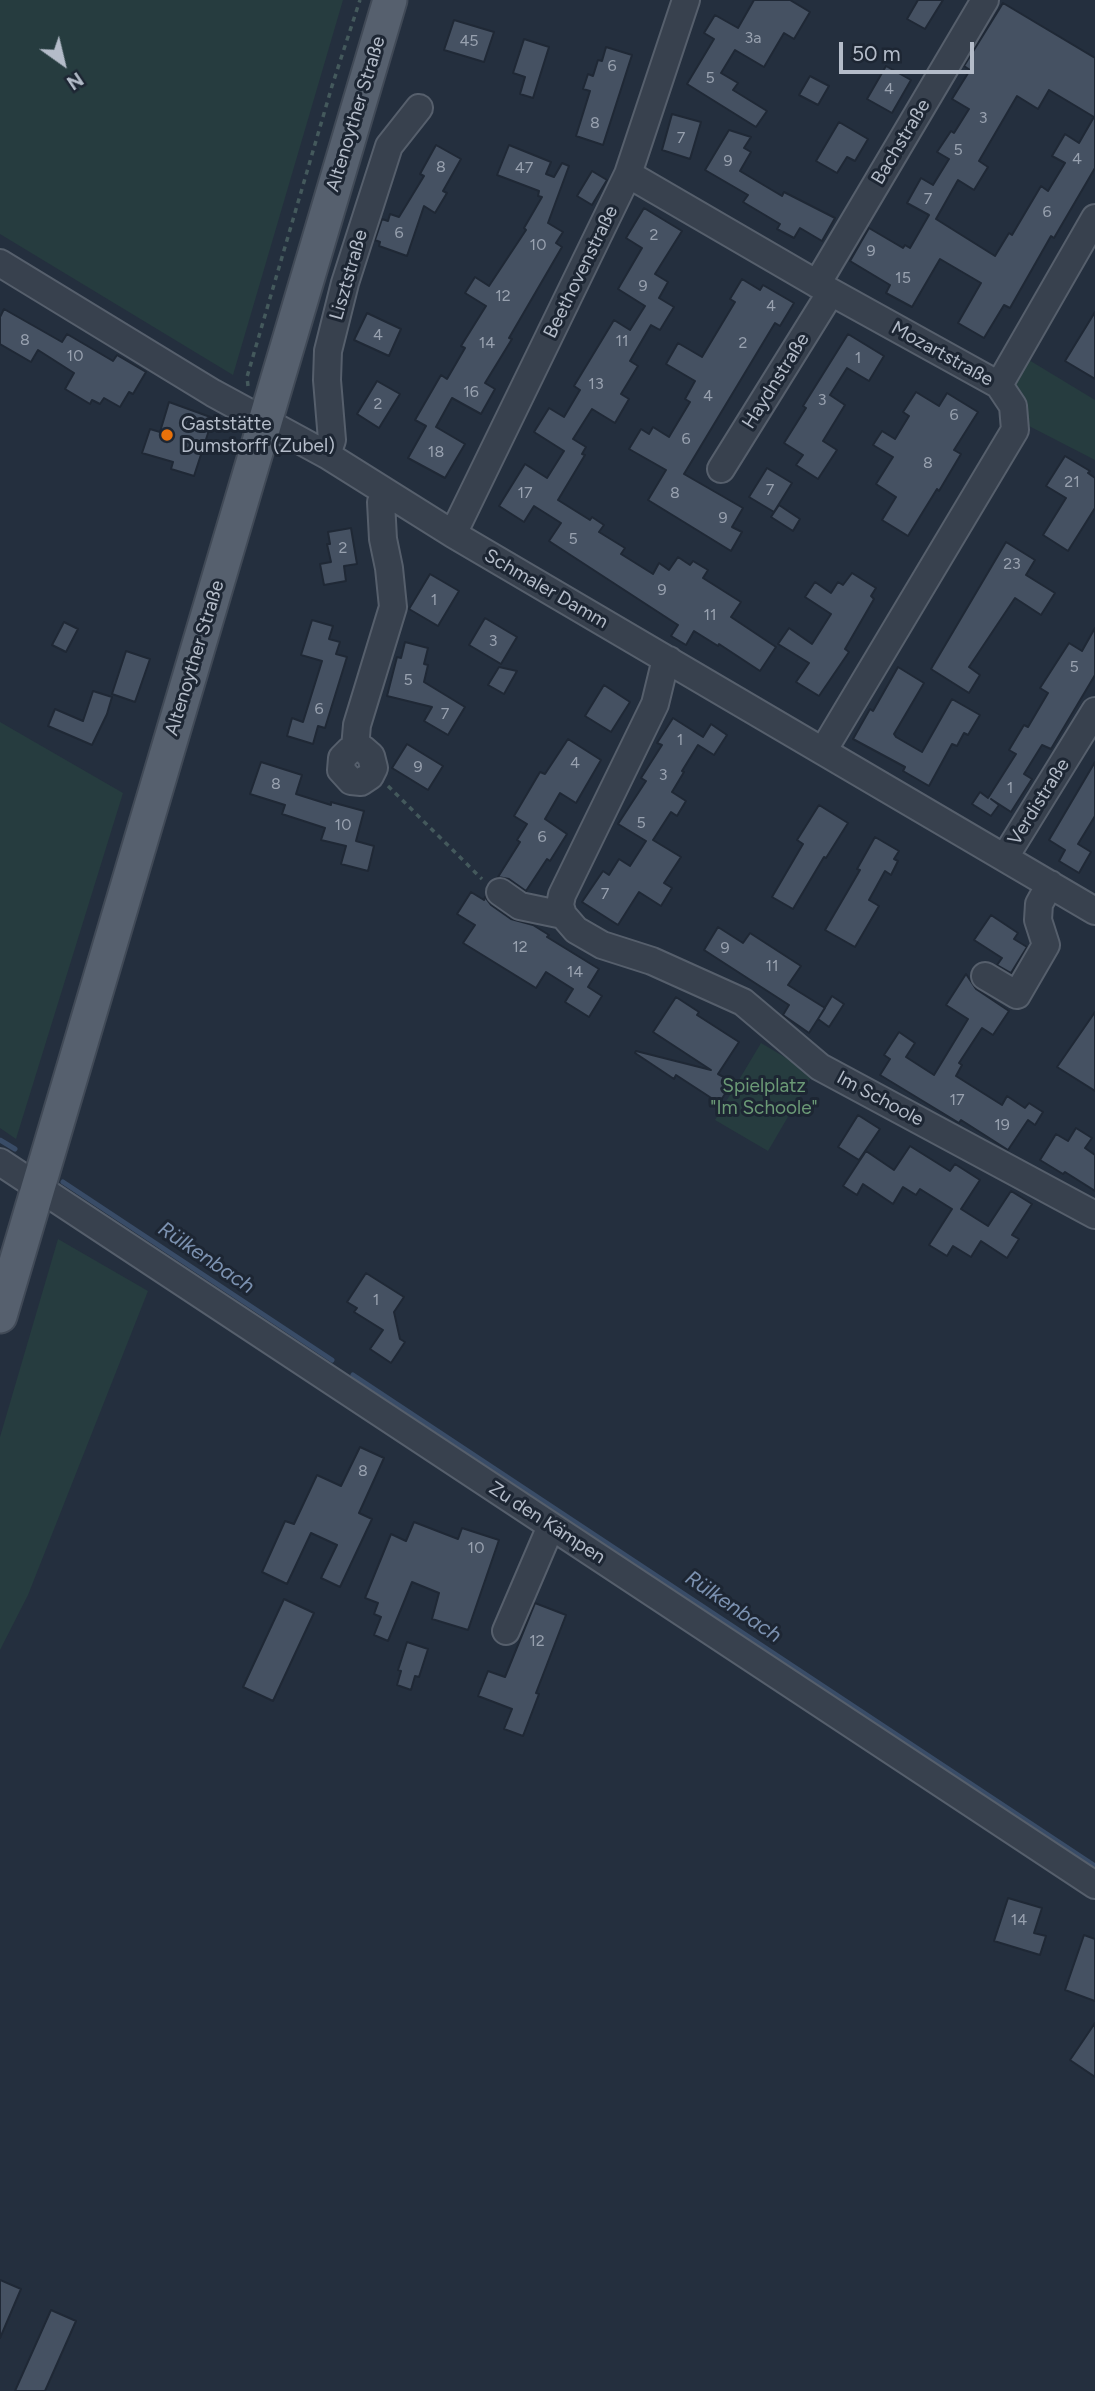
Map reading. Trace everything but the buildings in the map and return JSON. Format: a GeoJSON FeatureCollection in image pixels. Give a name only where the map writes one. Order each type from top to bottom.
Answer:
{"type":"FeatureCollection","features":[{"type":"Feature","properties":{"kind":"main road","name":"Altenoyther Straße"},"geometry":{"type":"LineString","coordinates":[[0,1316],[390,0]]}},
{"type":"Feature","properties":{"kind":"street","name":"Beethovenstraße"},"geometry":{"type":"LineString","coordinates":[[453,534],[628,174],[686,0]]}},
{"type":"Feature","properties":{"kind":"street","name":"Bachstraße"},"geometry":{"type":"LineString","coordinates":[[824,288],[985,0]]}},
{"type":"Feature","properties":{"kind":"street","name":"Lisztstraße"},"geometry":{"type":"LineString","coordinates":[[327,455],[332,440],[327,380],[328,351],[345,283],[389,146],[419,108]]}},
{"type":"Feature","properties":{"kind":"street","name":"Mozartstraße"},"geometry":{"type":"LineString","coordinates":[[628,174],[824,288],[999,385],[1013,407],[1015,430],[823,751]]}},
{"type":"Feature","properties":{"kind":"street"},"geometry":{"type":"LineString","coordinates":[[999,385],[1095,218]]}},
{"type":"Feature","properties":{"kind":"street","name":"Schmaler Damm"},"geometry":{"type":"LineString","coordinates":[[0,263],[212,393],[327,455],[453,534],[1095,911]]}},
{"type":"Feature","properties":{"kind":"street","name":"Haydnstraße"},"geometry":{"type":"LineString","coordinates":[[722,469],[824,288]]}},
{"type":"Feature","properties":{"kind":"street"},"geometry":{"type":"LineString","coordinates":[[374,768],[371,755],[363,749],[355,748],[357,725],[393,607],[383,539],[381,502],[386,493]]}},
{"type":"Feature","properties":{"kind":"street"},"geometry":{"type":"LineString","coordinates":[[563,915],[560,905],[562,895],[655,704],[664,667],[669,660]]}},
{"type":"Feature","properties":{"kind":"street","name":"Verdistraße"},"geometry":{"type":"LineString","coordinates":[[1005,857],[1095,711]]}},
{"type":"Feature","properties":{"kind":"street"},"geometry":{"type":"LineString","coordinates":[[985,976],[1017,995],[1046,945],[1038,920],[1039,904],[1050,884]]}},
{"type":"Feature","properties":{"kind":"street","name":"Im Schoole"},"geometry":{"type":"LineString","coordinates":[[500,892],[520,906],[563,915],[576,930],[602,945],[652,961],[743,1002],[820,1067],[1095,1215]]}},
{"type":"Feature","properties":{"kind":"street","name":"Zu den Kämpen"},"geometry":{"type":"LineString","coordinates":[[0,1161],[1095,1885]]}},
{"type":"Feature","properties":{"kind":"street"},"geometry":{"type":"LineString","coordinates":[[506,1631],[551,1526]]}},
{"type":"Feature","properties":{"kind":"path"},"geometry":{"type":"LineString","coordinates":[[374,768],[383,781],[474,872],[500,892]]}},
{"type":"Feature","properties":{"kind":"green space"},"geometry":{"type":"Polygon","coordinates":[[[0,0],[343,0],[233,375],[0,234],[0,0]]]}},
{"type":"Feature","properties":{"kind":"green space"},"geometry":{"type":"Polygon","coordinates":[[[1024,357],[1095,400],[1095,460],[1029,426],[1018,405],[1013,387],[1024,357]]]}},
{"type":"Feature","properties":{"kind":"green space"},"geometry":{"type":"Polygon","coordinates":[[[0,722],[123,793],[16,1139],[0,1128],[0,722]]]}},
{"type":"Feature","properties":{"kind":"green space","name":"Spielplatz \"Im Schoole\""},"geometry":{"type":"Polygon","coordinates":[[[761,1043],[813,1074],[768,1151],[715,1120],[761,1043]]]}},
{"type":"Feature","properties":{"kind":"green space"},"geometry":{"type":"Polygon","coordinates":[[[58,1239],[148,1291],[28,1595],[0,1650],[0,1437],[58,1239]]]}},
{"type":"Feature","properties":{"kind":"waterway","name":"Rülkenbach"},"geometry":{"type":"LineString","coordinates":[[0,1140],[15,1149]]}},
{"type":"Feature","properties":{"kind":"waterway","name":"Rülkenbach"},"geometry":{"type":"LineString","coordinates":[[63,1182],[332,1360]]}},
{"type":"Feature","properties":{"kind":"waterway","name":"Rülkenbach"},"geometry":{"type":"LineString","coordinates":[[353,1375],[1095,1866]]}},
{"type":"Feature","properties":{"kind":"place","name":"Gaststätte Dumstorff (Zubel)"},"geometry":{"type":"Point","coordinates":[167,435]}}]}
